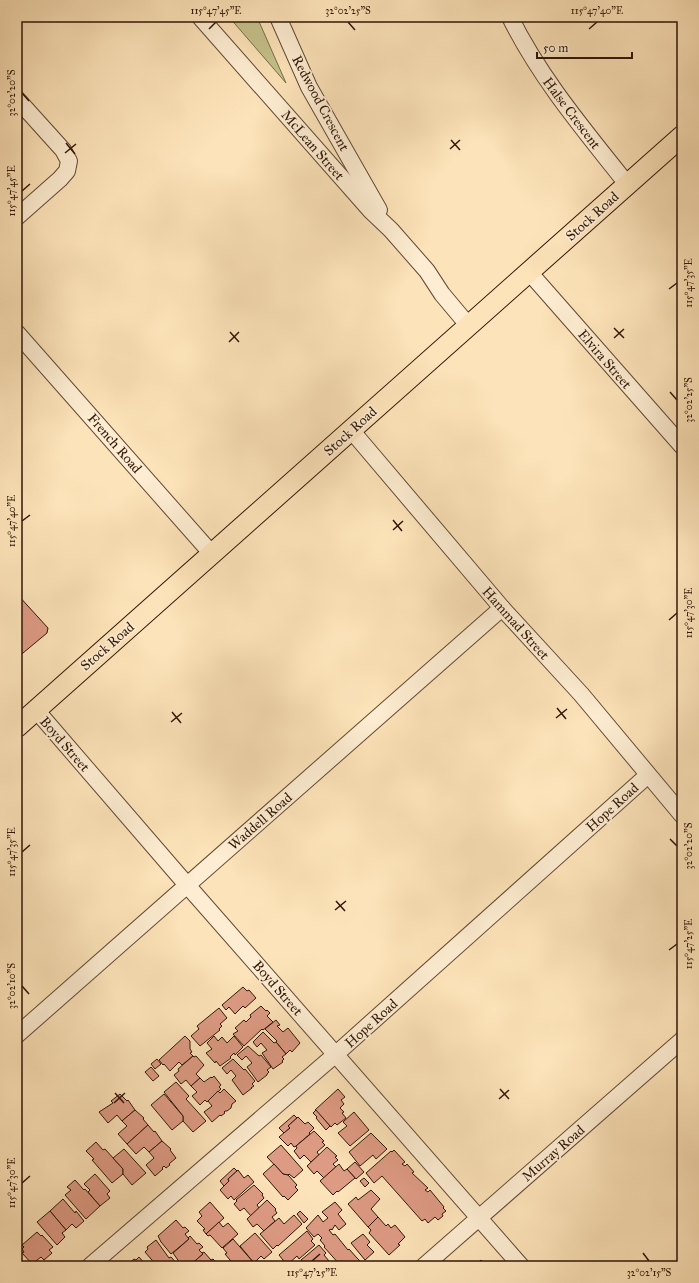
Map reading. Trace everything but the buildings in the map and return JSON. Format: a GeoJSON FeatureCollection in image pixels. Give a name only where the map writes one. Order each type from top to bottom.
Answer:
{"type":"FeatureCollection","features":[{"type":"Feature","properties":{"kind":"main road","name":"Stock Road"},"geometry":{"type":"LineString","coordinates":[[17,727],[682,136]]}},
{"type":"Feature","properties":{"kind":"street","name":"McLean Street"},"geometry":{"type":"LineString","coordinates":[[200,17],[371,211],[391,230],[427,271],[442,294],[472,322]]}},
{"type":"Feature","properties":{"kind":"street","name":"Redwood Crescent"},"geometry":{"type":"LineString","coordinates":[[278,17],[309,87],[391,230]]}},
{"type":"Feature","properties":{"kind":"street","name":"Halse Crescent"},"geometry":{"type":"LineString","coordinates":[[510,17],[533,58],[570,112],[627,184]]}},
{"type":"Feature","properties":{"kind":"street"},"geometry":{"type":"LineString","coordinates":[[17,99],[63,150],[69,161],[67,171],[60,179],[17,217]]}},
{"type":"Feature","properties":{"kind":"street","name":"Elvira Street"},"geometry":{"type":"LineString","coordinates":[[529,272],[682,446]]}},
{"type":"Feature","properties":{"kind":"street","name":"French Road"},"geometry":{"type":"LineString","coordinates":[[17,332],[212,554]]}},
{"type":"Feature","properties":{"kind":"street","name":"Hammad Street"},"geometry":{"type":"LineString","coordinates":[[351,430],[502,608],[581,694],[682,815]]}},
{"type":"Feature","properties":{"kind":"street","name":"Waddell Road"},"geometry":{"type":"LineString","coordinates":[[17,1035],[502,608]]}},
{"type":"Feature","properties":{"kind":"street","name":"Boyd Street"},"geometry":{"type":"LineString","coordinates":[[36,710],[187,885],[521,1266]]}},
{"type":"Feature","properties":{"kind":"street","name":"Hope Road"},"geometry":{"type":"LineString","coordinates":[[90,1266],[336,1054],[648,775]]}},
{"type":"Feature","properties":{"kind":"street","name":"Murray Road"},"geometry":{"type":"LineString","coordinates":[[424,1266],[682,1040]]}},
{"type":"Feature","properties":{"kind":"shaded area"},"geometry":{"type":"Polygon","coordinates":[[[229,17],[257,17],[286,83],[229,17]]]}}]}
